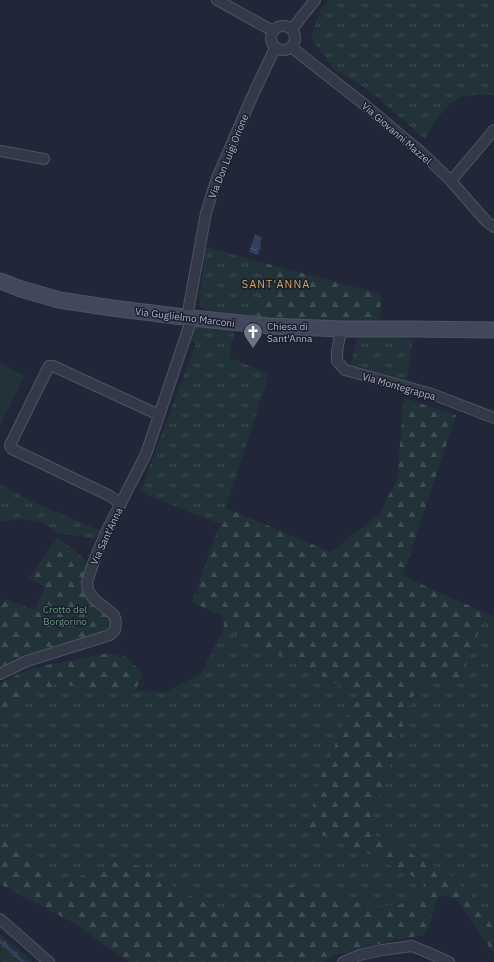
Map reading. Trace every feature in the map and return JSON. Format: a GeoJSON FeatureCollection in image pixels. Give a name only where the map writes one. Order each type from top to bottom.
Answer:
{"type":"FeatureCollection","features":[{"type":"Feature","properties":{"kind":"street"},"geometry":{"type":"LineString","coordinates":[[216,0],[273,32]]}},
{"type":"Feature","properties":{"kind":"street"},"geometry":{"type":"LineString","coordinates":[[292,29],[315,0]]}},
{"type":"Feature","properties":{"kind":"street"},"geometry":{"type":"LineString","coordinates":[[284,26],[292,29],[295,40],[291,47],[282,50],[273,45],[271,38],[276,28],[284,26]]}},
{"type":"Feature","properties":{"kind":"street","name":"Via Giovanni Mazzel"},"geometry":{"type":"LineString","coordinates":[[291,47],[365,104],[421,152],[451,181],[486,221],[494,227]]}},
{"type":"Feature","properties":{"kind":"street","name":"Via Don Luigi Orione"},"geometry":{"type":"LineString","coordinates":[[189,318],[206,214],[212,191],[252,97],[276,48]]}},
{"type":"Feature","properties":{"kind":"street"},"geometry":{"type":"LineString","coordinates":[[451,181],[494,130]]}},
{"type":"Feature","properties":{"kind":"street"},"geometry":{"type":"LineString","coordinates":[[0,151],[44,159]]}},
{"type":"Feature","properties":{"kind":"street","name":"Via Guglielmo Marconi"},"geometry":{"type":"LineString","coordinates":[[0,281],[20,289],[59,300],[189,318],[269,326],[342,329],[494,330]]}},
{"type":"Feature","properties":{"kind":"street","name":"Via Sant'Anna"},"geometry":{"type":"LineString","coordinates":[[0,674],[27,661],[110,635],[115,630],[116,621],[114,615],[93,598],[88,590],[87,582],[106,532],[146,454],[189,318]]}},
{"type":"Feature","properties":{"kind":"street","name":"Via Montegrappa"},"geometry":{"type":"LineString","coordinates":[[342,329],[336,352],[338,361],[344,370],[432,394],[494,418]]}},
{"type":"Feature","properties":{"kind":"street"},"geometry":{"type":"LineString","coordinates":[[121,504],[110,496],[12,449],[10,446],[11,443],[49,366],[53,366],[159,415]]}},
{"type":"Feature","properties":{"kind":"street"},"geometry":{"type":"LineString","coordinates":[[0,919],[49,962]]}},
{"type":"Feature","properties":{"kind":"street"},"geometry":{"type":"LineString","coordinates":[[343,962],[360,955],[412,946],[449,962]]}},
{"type":"Feature","properties":{"kind":"green space"},"geometry":{"type":"Polygon","coordinates":[[[329,0],[494,0],[494,95],[472,95],[458,98],[442,113],[425,139],[369,90],[335,70],[311,38],[320,10],[329,0]]]}},
{"type":"Feature","properties":{"kind":"green space"},"geometry":{"type":"Polygon","coordinates":[[[206,247],[261,262],[258,317],[210,311],[200,307],[199,296],[206,247]]]}},
{"type":"Feature","properties":{"kind":"green space"},"geometry":{"type":"Polygon","coordinates":[[[261,262],[381,294],[380,323],[258,317],[261,262]]]}},
{"type":"Feature","properties":{"kind":"green space"},"geometry":{"type":"Polygon","coordinates":[[[199,324],[233,328],[234,334],[229,357],[269,374],[220,524],[140,492],[196,343],[190,340],[194,327],[199,324]]]}},
{"type":"Feature","properties":{"kind":"green space"},"geometry":{"type":"Polygon","coordinates":[[[358,335],[413,339],[407,383],[350,368],[358,335]]]}},
{"type":"Feature","properties":{"kind":"green space"},"geometry":{"type":"Polygon","coordinates":[[[0,363],[25,376],[0,426],[0,363]]]}},
{"type":"Feature","properties":{"kind":"green space"},"geometry":{"type":"Polygon","coordinates":[[[404,398],[456,415],[403,576],[486,613],[461,678],[447,682],[419,680],[367,831],[448,873],[494,919],[494,954],[456,899],[439,895],[425,935],[395,940],[335,955],[324,962],[129,962],[72,922],[0,884],[0,826],[11,842],[26,859],[44,873],[58,879],[76,878],[111,863],[124,861],[145,868],[188,895],[212,906],[232,908],[270,891],[293,885],[318,890],[374,907],[398,905],[422,895],[424,882],[365,852],[307,829],[319,782],[357,694],[224,627],[223,616],[192,602],[226,508],[331,552],[379,514],[397,480],[404,398]]]}},
{"type":"Feature","properties":{"kind":"green space"},"geometry":{"type":"Polygon","coordinates":[[[0,484],[29,500],[101,531],[94,539],[58,533],[41,522],[23,519],[0,522],[0,484]]]}},
{"type":"Feature","properties":{"kind":"green space","name":"Crotto del Borgorino"},"geometry":{"type":"Polygon","coordinates":[[[58,537],[89,563],[83,583],[111,618],[112,628],[109,632],[25,657],[0,667],[0,607],[6,599],[35,610],[45,587],[29,578],[58,537]]]}},
{"type":"Feature","properties":{"kind":"green space"},"geometry":{"type":"Polygon","coordinates":[[[486,613],[494,615],[494,919],[448,873],[367,831],[419,680],[447,682],[461,678],[486,613]]]}},
{"type":"Feature","properties":{"kind":"green space"},"geometry":{"type":"Polygon","coordinates":[[[224,627],[357,694],[319,782],[307,829],[365,852],[424,882],[422,895],[398,905],[374,907],[318,890],[270,891],[232,908],[212,906],[188,895],[166,882],[111,863],[76,878],[58,879],[44,873],[26,859],[11,842],[0,826],[0,713],[20,700],[57,683],[111,690],[165,692],[200,675],[224,627]]]}},
{"type":"Feature","properties":{"kind":"green space"},"geometry":{"type":"Polygon","coordinates":[[[108,653],[127,657],[143,674],[135,691],[57,684],[20,700],[0,713],[0,683],[32,668],[108,653]]]}},
{"type":"Feature","properties":{"kind":"green space"},"geometry":{"type":"Polygon","coordinates":[[[0,934],[33,962],[0,962],[0,934]]]}},
{"type":"Feature","properties":{"kind":"water"},"geometry":{"type":"Polygon","coordinates":[[[255,235],[262,237],[258,255],[249,252],[255,235]]]}},
{"type":"Feature","properties":{"kind":"waterway"},"geometry":{"type":"LineString","coordinates":[[0,941],[23,962]]}},
{"type":"Feature","properties":{"kind":"place","name":"Chiesa di Sant'Anna"},"geometry":{"type":"Point","coordinates":[253,349]}},
{"type":"Feature","properties":{"kind":"district","name":"SANT'ANNA"},"geometry":{"type":"Point","coordinates":[276,284]}}]}
